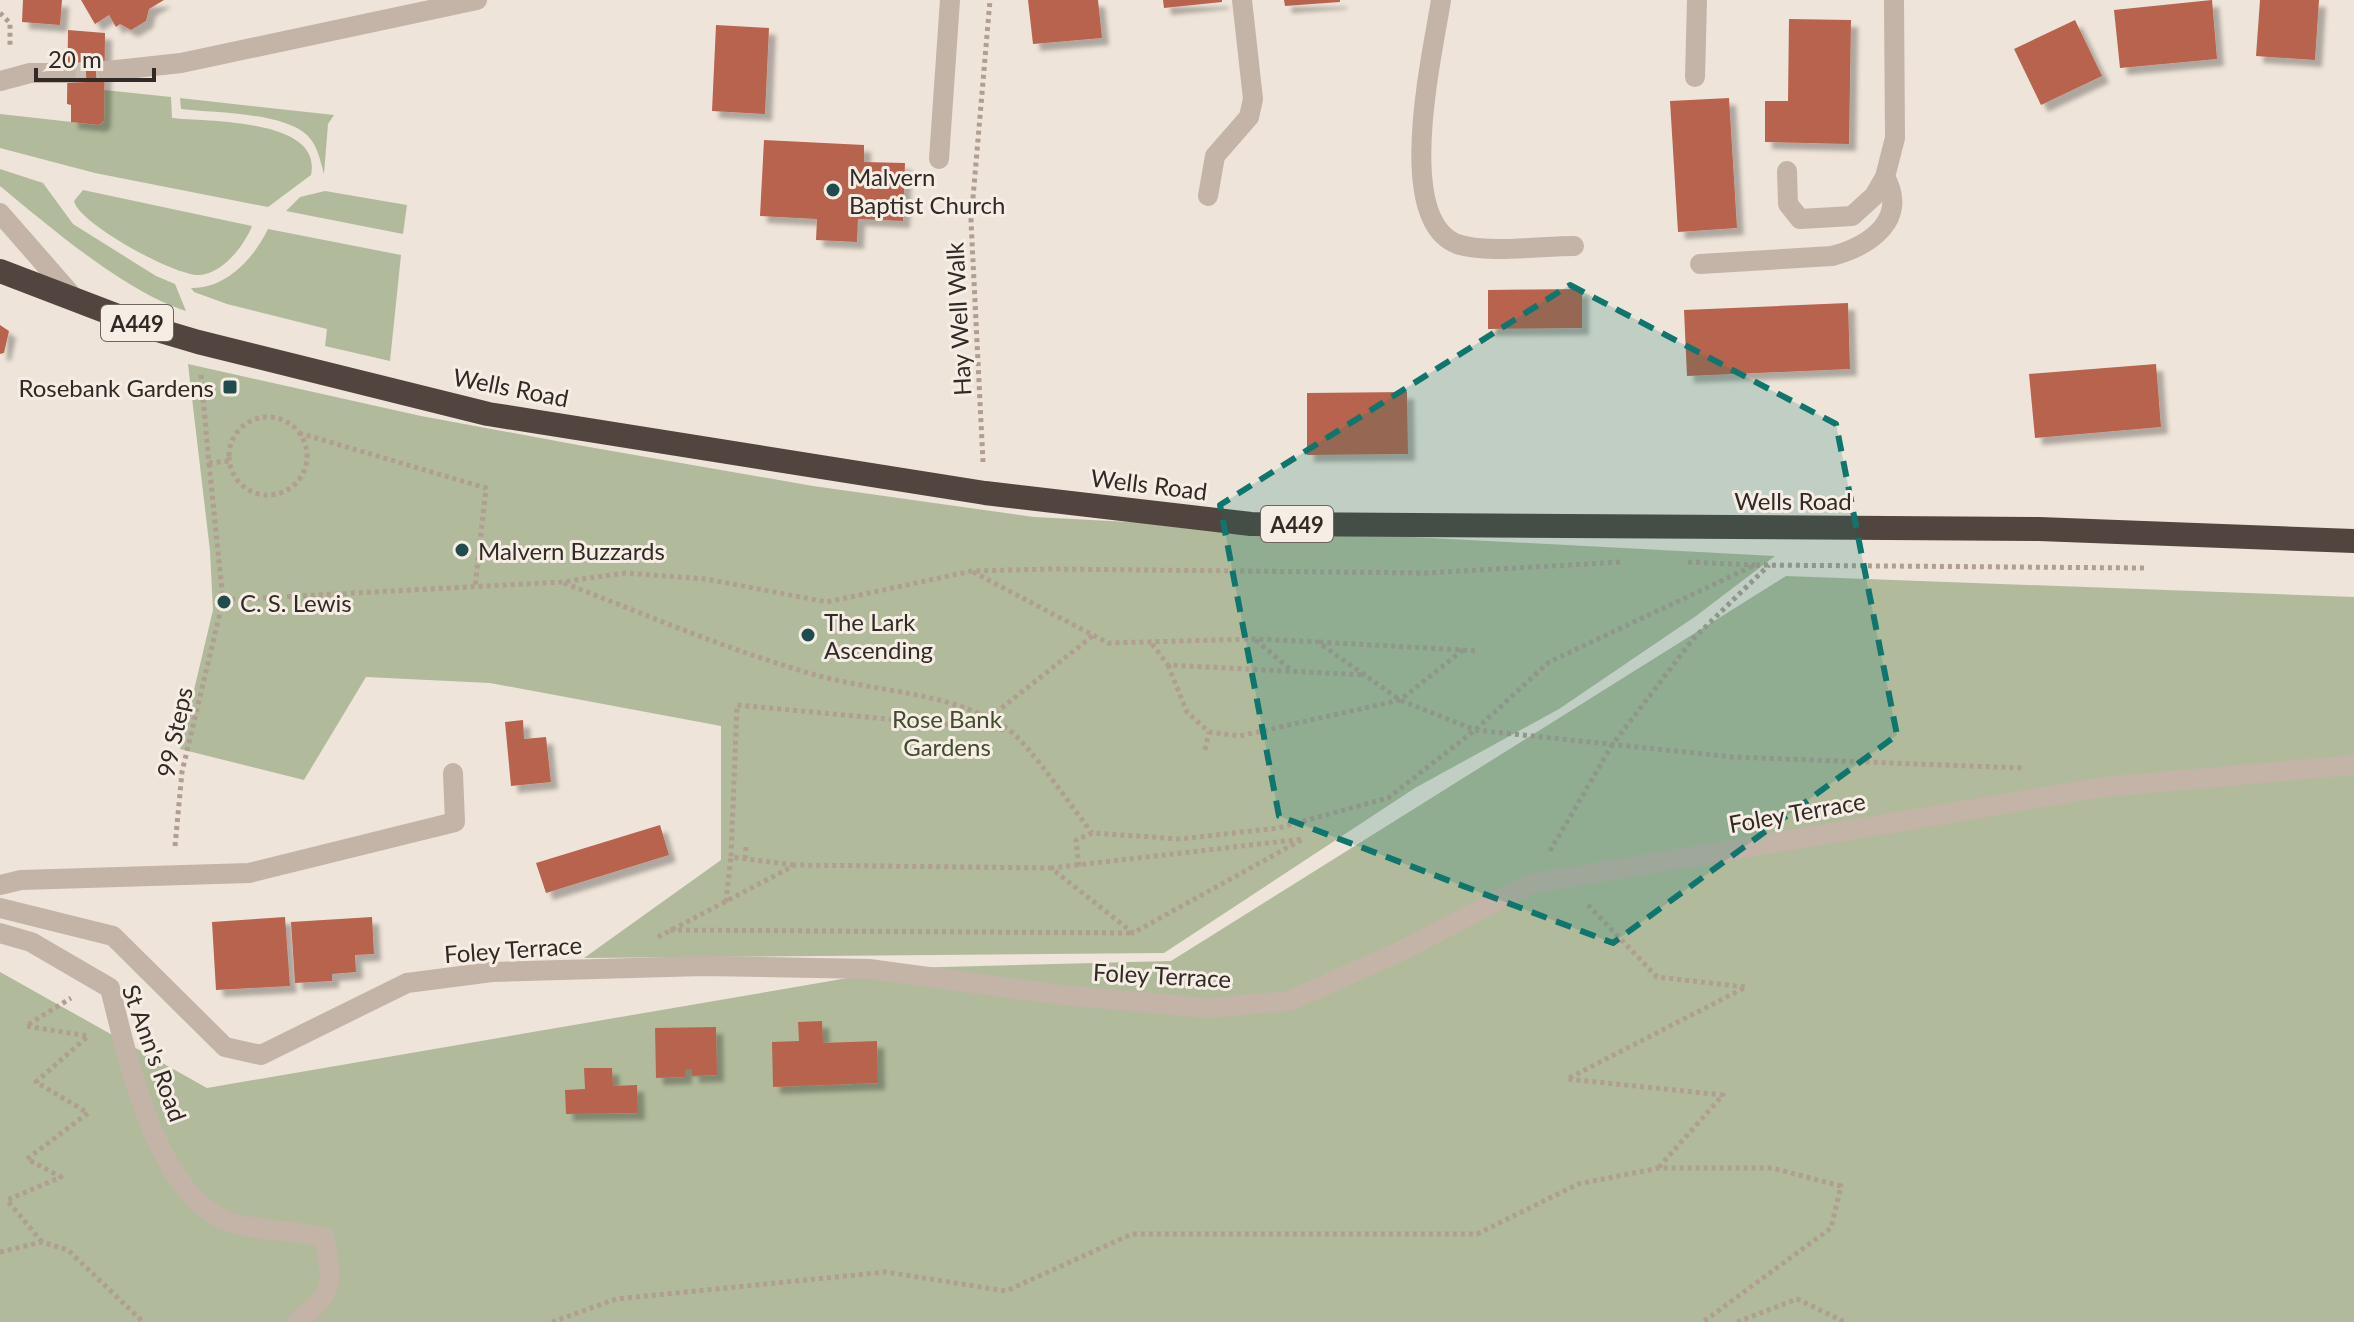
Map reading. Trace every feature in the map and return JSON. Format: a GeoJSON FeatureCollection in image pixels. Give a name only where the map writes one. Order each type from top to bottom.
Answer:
{"type":"FeatureCollection","features":[{"type":"Feature","properties":{"kind":"highway","name":"A449"},"geometry":{"type":"LineString","coordinates":[[0,271],[76,301]]}},
{"type":"Feature","properties":{"kind":"highway","name":"Wells Road"},"geometry":{"type":"LineString","coordinates":[[76,301],[198,342],[488,414],[985,493],[1251,524],[2039,529],[2354,541]]}},
{"type":"Feature","properties":{"kind":"street"},"geometry":{"type":"LineString","coordinates":[[107,71],[181,63],[424,5],[477,0]]}},
{"type":"Feature","properties":{"kind":"street"},"geometry":{"type":"LineString","coordinates":[[939,159],[950,0]]}},
{"type":"Feature","properties":{"kind":"street"},"geometry":{"type":"LineString","coordinates":[[1208,196],[1215,156],[1249,117],[1253,99],[1242,0]]}},
{"type":"Feature","properties":{"kind":"street"},"geometry":{"type":"LineString","coordinates":[[1441,0],[1420,168],[1431,221],[1442,235],[1470,247],[1574,246]]}},
{"type":"Feature","properties":{"kind":"street"},"geometry":{"type":"LineString","coordinates":[[1695,77],[1697,0]]}},
{"type":"Feature","properties":{"kind":"street"},"geometry":{"type":"LineString","coordinates":[[1787,171],[1788,204],[1792,213],[1800,219],[1852,216],[1874,196],[1885,177],[1895,138],[1894,0]]}},
{"type":"Feature","properties":{"kind":"street"},"geometry":{"type":"LineString","coordinates":[[5,81],[30,73],[66,73]]}},
{"type":"Feature","properties":{"kind":"street"},"geometry":{"type":"LineString","coordinates":[[1700,264],[1832,256],[1852,251],[1871,241],[1894,209],[1893,190],[1885,177]]}},
{"type":"Feature","properties":{"kind":"street"},"geometry":{"type":"LineString","coordinates":[[0,213],[76,301]]}},
{"type":"Feature","properties":{"kind":"street","name":"Foley Terrace"},"geometry":{"type":"LineString","coordinates":[[0,908],[113,936],[225,1047],[261,1055],[407,983],[492,972],[703,966],[869,969],[1062,995],[1207,1008],[1289,1001],[1399,952],[1530,884],[2104,787],[2354,765]]}},
{"type":"Feature","properties":{"kind":"street"},"geometry":{"type":"LineString","coordinates":[[0,885],[21,880],[249,873],[455,822],[453,773]]}},
{"type":"Feature","properties":{"kind":"street","name":"St Ann's Road"},"geometry":{"type":"LineString","coordinates":[[0,933],[31,942],[110,988],[133,1082],[175,1176],[193,1199],[228,1221],[324,1237],[332,1279],[322,1302],[297,1322]]}},
{"type":"Feature","properties":{"kind":"path","name":"Hay Well Walk"},"geometry":{"type":"LineString","coordinates":[[985,493],[971,221],[990,0]]}},
{"type":"Feature","properties":{"kind":"path","name":"99 Steps"},"geometry":{"type":"LineString","coordinates":[[173,874],[182,772],[223,600],[198,342]]}},
{"type":"Feature","properties":{"kind":"path"},"geometry":{"type":"LineString","coordinates":[[299,433],[308,458],[305,471],[288,491],[276,495],[251,492],[240,484],[229,461],[234,436],[253,420],[279,418],[299,433],[486,488],[475,588]]}},
{"type":"Feature","properties":{"kind":"path"},"geometry":{"type":"LineString","coordinates":[[209,463],[229,461]]}},
{"type":"Feature","properties":{"kind":"path"},"geometry":{"type":"LineString","coordinates":[[223,600],[475,588],[638,574],[706,579],[827,602],[972,571],[1426,573],[1627,561]]}},
{"type":"Feature","properties":{"kind":"path"},"geometry":{"type":"LineString","coordinates":[[1685,562],[2151,569]]}},
{"type":"Feature","properties":{"kind":"path"},"geometry":{"type":"LineString","coordinates":[[1079,866],[1076,840],[1092,833],[1180,839],[1278,828],[1388,798],[1475,730],[1549,662],[1755,565]]}},
{"type":"Feature","properties":{"kind":"path"},"geometry":{"type":"LineString","coordinates":[[1530,884],[1612,745],[1693,639],[1770,565]]}},
{"type":"Feature","properties":{"kind":"path"},"geometry":{"type":"LineString","coordinates":[[972,571],[1108,643],[1255,639],[1476,651]]}},
{"type":"Feature","properties":{"kind":"path"},"geometry":{"type":"LineString","coordinates":[[562,582],[749,655],[820,676],[935,697],[989,719],[1011,731],[1092,833]]}},
{"type":"Feature","properties":{"kind":"path"},"geometry":{"type":"LineString","coordinates":[[989,719],[1095,634]]}},
{"type":"Feature","properties":{"kind":"path"},"geometry":{"type":"LineString","coordinates":[[1255,639],[1292,671]]}},
{"type":"Feature","properties":{"kind":"path"},"geometry":{"type":"LineString","coordinates":[[1318,642],[1400,700],[1475,730],[1733,757],[2034,768]]}},
{"type":"Feature","properties":{"kind":"path"},"geometry":{"type":"LineString","coordinates":[[1152,644],[1168,665],[1187,712],[1209,732],[1240,736],[1400,700],[1463,650]]}},
{"type":"Feature","properties":{"kind":"path"},"geometry":{"type":"LineString","coordinates":[[1168,665],[1367,675]]}},
{"type":"Feature","properties":{"kind":"path"},"geometry":{"type":"LineString","coordinates":[[726,902],[731,857],[737,705],[1011,731]]}},
{"type":"Feature","properties":{"kind":"path"},"geometry":{"type":"LineString","coordinates":[[1205,750],[1209,732]]}},
{"type":"Feature","properties":{"kind":"path"},"geometry":{"type":"LineString","coordinates":[[1278,828],[1278,841]]}},
{"type":"Feature","properties":{"kind":"path"},"geometry":{"type":"LineString","coordinates":[[668,930],[1133,933],[1303,839],[1051,868],[795,865],[731,857]]}},
{"type":"Feature","properties":{"kind":"path"},"geometry":{"type":"LineString","coordinates":[[745,859],[746,846]]}},
{"type":"Feature","properties":{"kind":"path"},"geometry":{"type":"LineString","coordinates":[[655,938],[795,865]]}},
{"type":"Feature","properties":{"kind":"path"},"geometry":{"type":"LineString","coordinates":[[1051,868],[1133,933]]}},
{"type":"Feature","properties":{"kind":"path"},"geometry":{"type":"LineString","coordinates":[[1562,879],[1657,977],[1746,987],[1567,1079],[1723,1095],[1659,1168]]}},
{"type":"Feature","properties":{"kind":"path"},"geometry":{"type":"LineString","coordinates":[[42,1242],[7,1200],[61,1177],[27,1159],[88,1113],[36,1082],[88,1036],[26,1026],[98,980]]}},
{"type":"Feature","properties":{"kind":"path"},"geometry":{"type":"LineString","coordinates":[[552,1322],[616,1299],[886,1272],[1006,1291],[1132,1234],[1477,1234],[1578,1184],[1659,1168],[1772,1168],[1841,1186],[1831,1228],[1703,1322]]}},
{"type":"Feature","properties":{"kind":"path"},"geometry":{"type":"LineString","coordinates":[[0,1252],[42,1242],[68,1250],[143,1322]]}},
{"type":"Feature","properties":{"kind":"path"},"geometry":{"type":"LineString","coordinates":[[1737,1322],[1797,1299],[1845,1322]]}},
{"type":"Feature","properties":{"kind":"highlighted area"},"geometry":{"type":"Polygon","coordinates":[[[1570,285],[1836,424],[1897,735],[1613,943],[1279,816],[1220,505],[1570,285]]]}},
{"type":"Feature","properties":{"kind":"green space"},"geometry":{"type":"Polygon","coordinates":[[[104,90],[171,97],[172,118],[235,123],[282,133],[299,143],[310,156],[311,175],[268,207],[95,173],[0,148],[0,114],[99,125],[104,121],[104,90]]]}},
{"type":"Feature","properties":{"kind":"green space"},"geometry":{"type":"Polygon","coordinates":[[[180,98],[334,115],[328,124],[324,174],[314,144],[296,127],[265,118],[181,109],[180,98]]]}},
{"type":"Feature","properties":{"kind":"green space"},"geometry":{"type":"Polygon","coordinates":[[[0,169],[43,183],[73,224],[156,276],[175,284],[186,311],[138,289],[65,239],[0,186],[0,169]]]}},
{"type":"Feature","properties":{"kind":"green space"},"geometry":{"type":"Polygon","coordinates":[[[83,190],[252,226],[244,242],[224,264],[209,273],[188,273],[130,247],[92,222],[74,201],[83,190]]]}},
{"type":"Feature","properties":{"kind":"green space"},"geometry":{"type":"Polygon","coordinates":[[[325,191],[407,205],[403,234],[286,211],[300,197],[325,191]]]}},
{"type":"Feature","properties":{"kind":"green space"},"geometry":{"type":"Polygon","coordinates":[[[268,229],[401,255],[390,361],[325,346],[327,329],[227,304],[194,292],[191,288],[216,283],[237,270],[255,251],[268,229]]]}},
{"type":"Feature","properties":{"kind":"green space","name":"Rose Bank Gardens"},"geometry":{"type":"Polygon","coordinates":[[[188,364],[421,416],[589,447],[813,486],[1034,517],[1775,556],[1696,616],[1559,709],[1415,788],[1164,953],[584,958],[721,860],[721,726],[490,683],[366,677],[304,780],[180,749],[213,610],[210,551],[188,364]]]}},
{"type":"Feature","properties":{"kind":"green space"},"geometry":{"type":"Polygon","coordinates":[[[1786,576],[2354,597],[2354,1322],[0,1322],[0,972],[207,1088],[906,968],[1171,961],[1786,576]]]}},
{"type":"Feature","properties":{"kind":"building"},"geometry":{"type":"Polygon","coordinates":[[[23,0],[62,0],[60,25],[22,22],[23,0]]]}},
{"type":"Feature","properties":{"kind":"building"},"geometry":{"type":"Polygon","coordinates":[[[81,0],[164,0],[149,9],[146,21],[131,30],[120,24],[116,27],[109,15],[95,24],[81,0]]]}},
{"type":"Feature","properties":{"kind":"building"},"geometry":{"type":"Polygon","coordinates":[[[1028,0],[1098,0],[1102,38],[1033,44],[1028,0]]]}},
{"type":"Feature","properties":{"kind":"building"},"geometry":{"type":"Polygon","coordinates":[[[1163,0],[1222,0],[1222,2],[1164,8],[1163,0]]]}},
{"type":"Feature","properties":{"kind":"building"},"geometry":{"type":"Polygon","coordinates":[[[1284,0],[1340,0],[1340,2],[1285,6],[1284,0]]]}},
{"type":"Feature","properties":{"kind":"building"},"geometry":{"type":"Polygon","coordinates":[[[2212,0],[2217,59],[2120,68],[2114,10],[2212,0]]]}},
{"type":"Feature","properties":{"kind":"building"},"geometry":{"type":"Polygon","coordinates":[[[2260,0],[2319,0],[2315,60],[2256,56],[2260,0]]]}},
{"type":"Feature","properties":{"kind":"building"},"geometry":{"type":"Polygon","coordinates":[[[1789,19],[1851,20],[1849,144],[1765,142],[1765,101],[1788,101],[1789,19]]]}},
{"type":"Feature","properties":{"kind":"building"},"geometry":{"type":"Polygon","coordinates":[[[2075,20],[2102,76],[2041,105],[2014,49],[2075,20]]]}},
{"type":"Feature","properties":{"kind":"building"},"geometry":{"type":"Polygon","coordinates":[[[716,25],[769,28],[765,114],[712,111],[716,25]]]}},
{"type":"Feature","properties":{"kind":"building"},"geometry":{"type":"Polygon","coordinates":[[[68,30],[105,33],[104,121],[99,125],[71,122],[71,105],[67,104],[68,30]]]}},
{"type":"Feature","properties":{"kind":"building"},"geometry":{"type":"Polygon","coordinates":[[[1729,98],[1737,228],[1678,232],[1670,101],[1729,98]]]}},
{"type":"Feature","properties":{"kind":"building","name":"Malvern Baptist Church"},"geometry":{"type":"Polygon","coordinates":[[[764,140],[864,145],[864,162],[905,163],[903,221],[858,219],[857,242],[816,240],[817,219],[760,216],[764,140]]]}},
{"type":"Feature","properties":{"kind":"building"},"geometry":{"type":"Polygon","coordinates":[[[1582,289],[1582,328],[1488,329],[1488,290],[1582,289]]]}},
{"type":"Feature","properties":{"kind":"building"},"geometry":{"type":"Polygon","coordinates":[[[1848,303],[1850,369],[1687,376],[1684,310],[1848,303]]]}},
{"type":"Feature","properties":{"kind":"building"},"geometry":{"type":"Polygon","coordinates":[[[0,325],[9,331],[4,353],[0,354],[0,325]]]}},
{"type":"Feature","properties":{"kind":"building"},"geometry":{"type":"Polygon","coordinates":[[[2156,364],[2161,427],[2035,438],[2029,374],[2156,364]]]}},
{"type":"Feature","properties":{"kind":"building"},"geometry":{"type":"Polygon","coordinates":[[[1407,392],[1408,454],[1307,455],[1307,393],[1407,392]]]}},
{"type":"Feature","properties":{"kind":"building"},"geometry":{"type":"Polygon","coordinates":[[[523,720],[524,739],[546,737],[551,782],[511,786],[505,722],[523,720]]]}},
{"type":"Feature","properties":{"kind":"building"},"geometry":{"type":"Polygon","coordinates":[[[660,825],[669,855],[546,893],[536,863],[660,825]]]}},
{"type":"Feature","properties":{"kind":"building"},"geometry":{"type":"Polygon","coordinates":[[[285,917],[290,986],[216,990],[212,922],[285,917]]]}},
{"type":"Feature","properties":{"kind":"building"},"geometry":{"type":"Polygon","coordinates":[[[372,917],[374,954],[355,955],[356,972],[332,974],[332,981],[295,983],[291,922],[372,917]]]}},
{"type":"Feature","properties":{"kind":"building"},"geometry":{"type":"Polygon","coordinates":[[[822,1021],[823,1043],[877,1041],[878,1083],[773,1087],[772,1042],[799,1041],[798,1022],[822,1021]]]}},
{"type":"Feature","properties":{"kind":"building"},"geometry":{"type":"Polygon","coordinates":[[[716,1027],[717,1075],[692,1076],[692,1069],[685,1069],[685,1077],[656,1078],[655,1028],[716,1027]]]}},
{"type":"Feature","properties":{"kind":"building"},"geometry":{"type":"Polygon","coordinates":[[[584,1068],[612,1068],[613,1086],[637,1085],[638,1113],[566,1114],[565,1090],[585,1089],[584,1068]]]}},
{"type":"Feature","properties":{"kind":"tunnel"},"geometry":{"type":"LineString","coordinates":[[66,73],[107,71]]}},
{"type":"Feature","properties":{"kind":"place","name":"Malvern Baptist Church"},"geometry":{"type":"Point","coordinates":[833,190]}},
{"type":"Feature","properties":{"kind":"place","name":"Rosebank Gardens"},"geometry":{"type":"Point","coordinates":[230,387]}},
{"type":"Feature","properties":{"kind":"place","name":"Malvern Buzzards"},"geometry":{"type":"Point","coordinates":[462,550]}},
{"type":"Feature","properties":{"kind":"place","name":"C. S. Lewis"},"geometry":{"type":"Point","coordinates":[224,602]}},
{"type":"Feature","properties":{"kind":"place","name":"The Lark Ascending"},"geometry":{"type":"Point","coordinates":[808,635]}}]}
